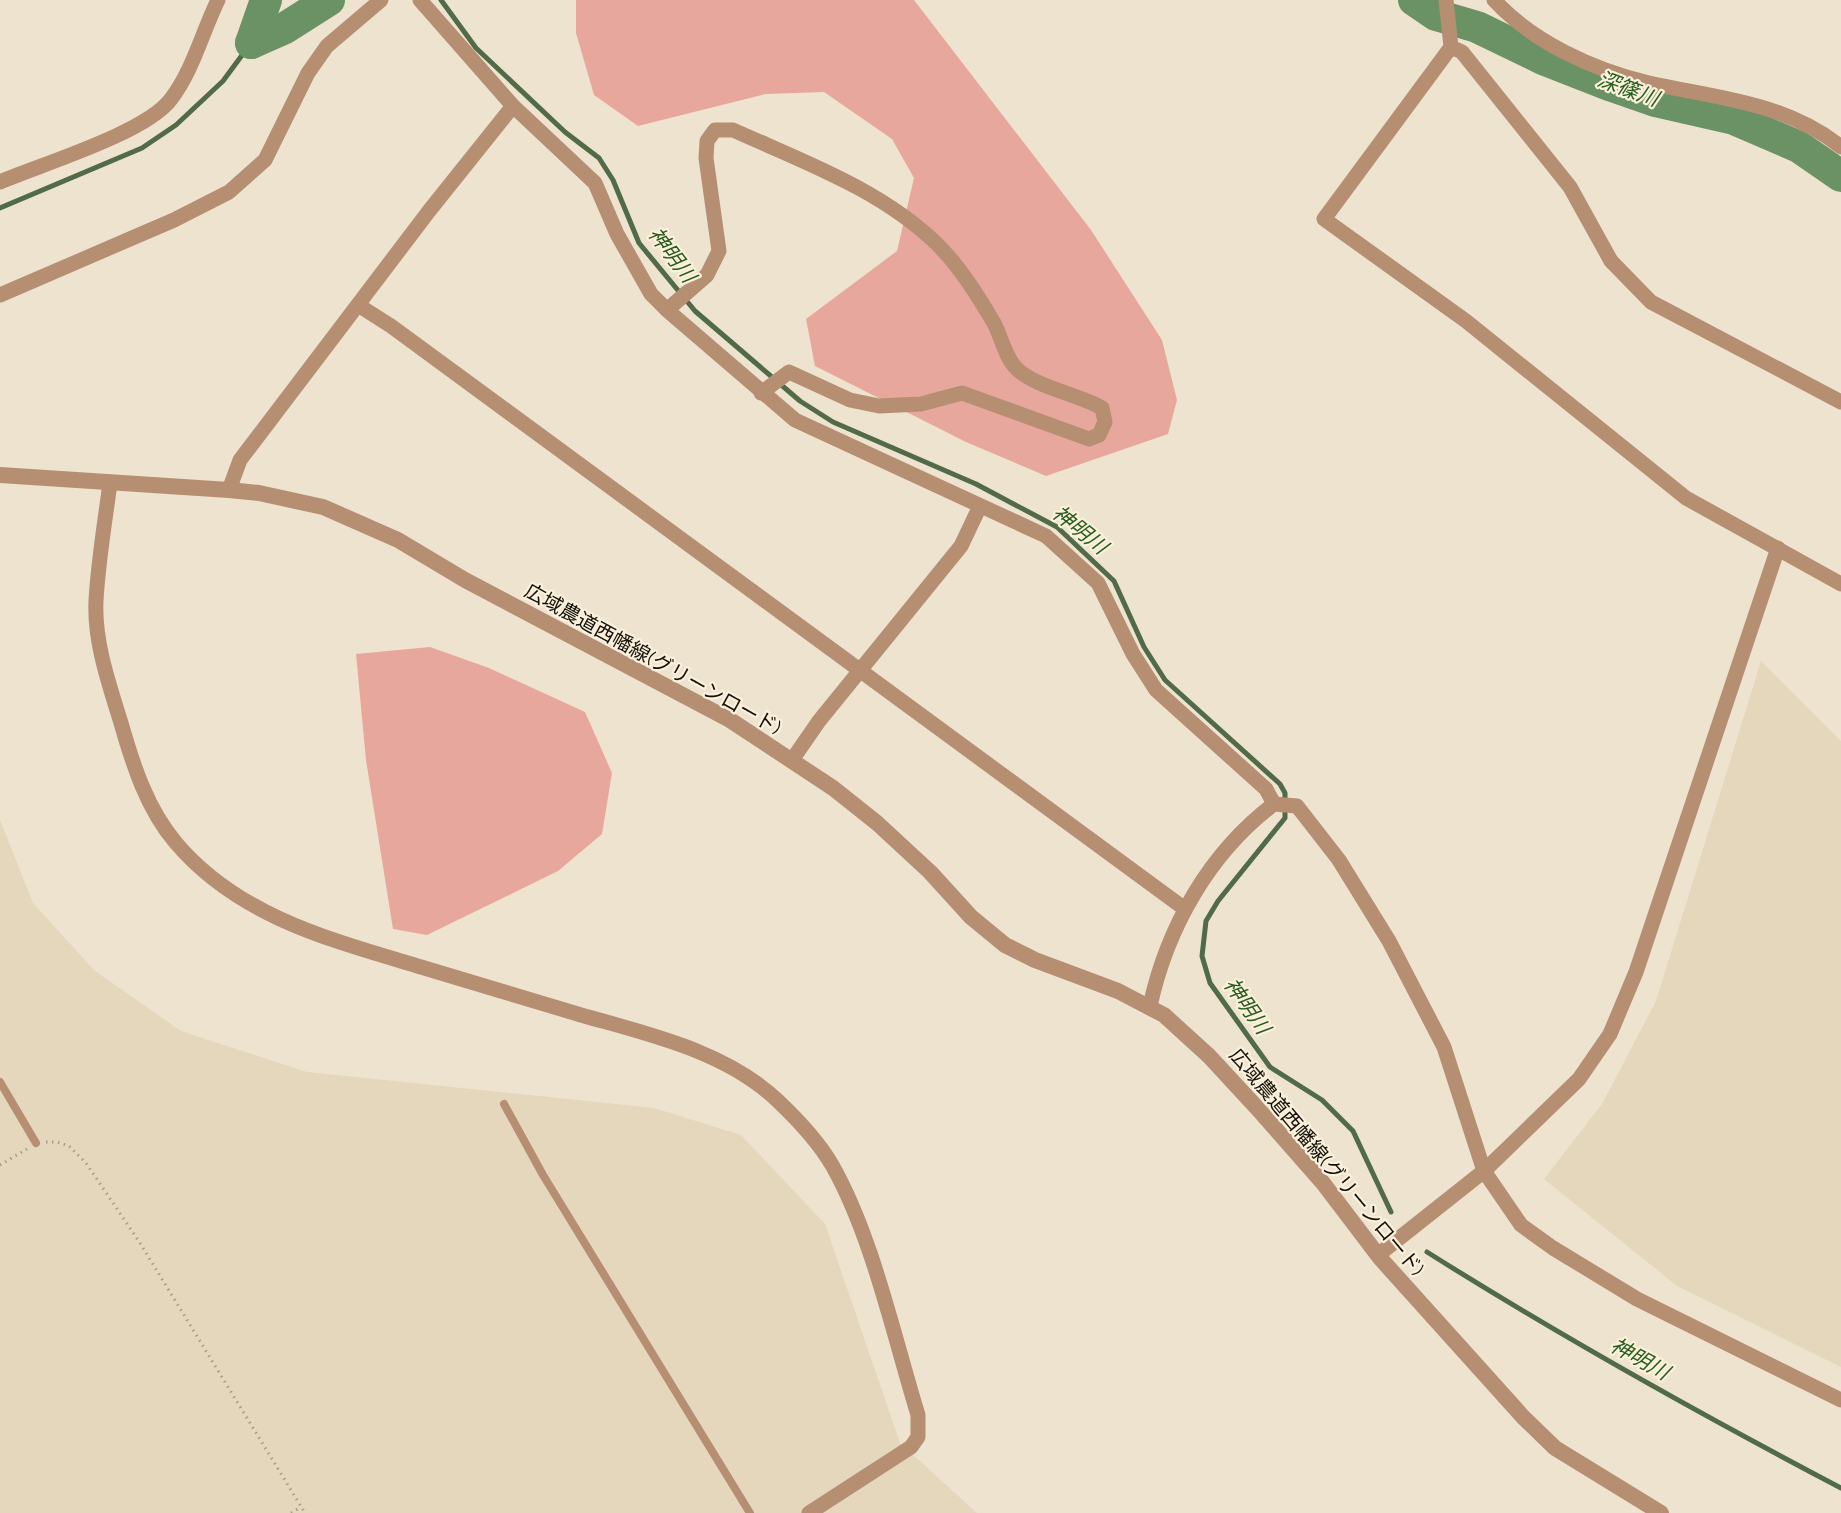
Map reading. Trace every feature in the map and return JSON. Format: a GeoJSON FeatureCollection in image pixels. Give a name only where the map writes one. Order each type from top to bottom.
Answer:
{"type":"FeatureCollection","features":[{"type":"Feature","properties":{"kind":"street"},"geometry":{"type":"LineString","coordinates":[[0,182],[148,121],[170,101],[188,74],[218,0]]}},
{"type":"Feature","properties":{"kind":"street"},"geometry":{"type":"LineString","coordinates":[[0,295],[174,220],[229,192],[265,160],[308,74],[327,46],[381,0]]}},
{"type":"Feature","properties":{"kind":"street"},"geometry":{"type":"LineString","coordinates":[[420,0],[513,106],[595,183],[617,234],[651,294],[671,307],[795,420],[1046,536],[1098,583],[1133,654],[1156,690],[1266,789],[1274,804]]}},
{"type":"Feature","properties":{"kind":"street"},"geometry":{"type":"LineString","coordinates":[[1446,0],[1451,47],[1324,219],[1466,321],[1686,498],[1841,584]]}},
{"type":"Feature","properties":{"kind":"street"},"geometry":{"type":"LineString","coordinates":[[1494,0],[1528,32],[1592,63],[1647,82],[1767,107],[1816,129],[1841,147]]}},
{"type":"Feature","properties":{"kind":"street"},"geometry":{"type":"LineString","coordinates":[[1451,47],[1462,52],[1551,160],[1584,209],[1611,261],[1636,290],[1651,302],[1841,402]]}},
{"type":"Feature","properties":{"kind":"street"},"geometry":{"type":"LineString","coordinates":[[230,490],[240,460],[513,106]]}},
{"type":"Feature","properties":{"kind":"street"},"geometry":{"type":"LineString","coordinates":[[671,307],[707,275],[718,251],[705,158],[707,141],[715,130],[733,130],[851,183],[908,219],[939,246],[966,279],[994,323],[1015,367],[1030,378],[1088,399],[1102,408],[1105,422],[1099,435],[1089,439],[962,393],[921,404],[879,406],[850,400],[789,372],[764,391]]}},
{"type":"Feature","properties":{"kind":"street"},"geometry":{"type":"LineString","coordinates":[[358,305],[400,333],[1185,909]]}},
{"type":"Feature","properties":{"kind":"street","name":"広域農道西幡線(グリーンロード)"},"geometry":{"type":"LineString","coordinates":[[0,475],[230,490],[259,493],[323,507],[398,540],[485,591],[730,720],[833,788],[877,823],[930,872],[971,917],[1005,945],[1035,960],[1099,983],[1150,1006],[1209,1056],[1323,1183],[1378,1255],[1456,1346],[1555,1448],[1661,1513]]}},
{"type":"Feature","properties":{"kind":"street"},"geometry":{"type":"LineString","coordinates":[[110,483],[96,603],[101,654],[131,761],[153,809],[175,842],[209,877],[241,900],[277,919],[355,947],[668,1040],[737,1071],[775,1098],[802,1126],[831,1164],[863,1233],[918,1415],[918,1437],[911,1447],[809,1513]]}},
{"type":"Feature","properties":{"kind":"street"},"geometry":{"type":"LineString","coordinates":[[792,760],[859,671],[961,546],[980,506]]}},
{"type":"Feature","properties":{"kind":"street"},"geometry":{"type":"LineString","coordinates":[[1378,1255],[1484,1171],[1579,1079],[1610,1034],[1636,972],[1778,548]]}},
{"type":"Feature","properties":{"kind":"street"},"geometry":{"type":"LineString","coordinates":[[1150,1006],[1158,970],[1185,909],[1236,835],[1274,804],[1297,806],[1340,860],[1389,941],[1444,1047],[1484,1171],[1521,1225],[1553,1248],[1637,1299],[1841,1400]]}},
{"type":"Feature","properties":{"kind":"lane"},"geometry":{"type":"LineString","coordinates":[[0,1082],[36,1143]]}},
{"type":"Feature","properties":{"kind":"lane"},"geometry":{"type":"LineString","coordinates":[[504,1104],[543,1175],[750,1513]]}},
{"type":"Feature","properties":{"kind":"path"},"geometry":{"type":"LineString","coordinates":[[0,1165],[36,1143],[63,1144],[86,1163],[146,1253],[305,1513]]}},
{"type":"Feature","properties":{"kind":"path"},"geometry":{"type":"LineString","coordinates":[[291,1513],[301,1507]]}},
{"type":"Feature","properties":{"kind":"shaded area"},"geometry":{"type":"Polygon","coordinates":[[[576,0],[914,0],[1091,230],[1162,340],[1177,400],[1168,434],[1046,476],[966,442],[815,366],[806,319],[897,251],[914,178],[892,139],[824,92],[766,94],[638,126],[594,95],[576,33],[576,0]]]}},
{"type":"Feature","properties":{"kind":"shaded area"},"geometry":{"type":"Polygon","coordinates":[[[430,647],[489,668],[585,712],[612,773],[602,834],[558,871],[427,935],[393,929],[366,760],[356,654],[430,647]]]}},
{"type":"Feature","properties":{"kind":"shaded area"},"geometry":{"type":"Polygon","coordinates":[[[1761,661],[1841,741],[1841,1367],[1677,1286],[1544,1179],[1602,1104],[1656,1001],[1761,661]]]}},
{"type":"Feature","properties":{"kind":"shaded area"},"geometry":{"type":"Polygon","coordinates":[[[0,820],[33,903],[95,971],[181,1031],[307,1072],[654,1108],[741,1135],[825,1224],[900,1443],[977,1513],[0,1513],[0,820]]]}},
{"type":"Feature","properties":{"kind":"waterway"},"geometry":{"type":"LineString","coordinates":[[251,43],[266,0]]}},
{"type":"Feature","properties":{"kind":"waterway","name":"深篠川"},"geometry":{"type":"LineString","coordinates":[[251,43],[285,28],[329,0]]}},
{"type":"Feature","properties":{"kind":"waterway","name":"神明川"},"geometry":{"type":"LineString","coordinates":[[441,0],[476,48],[565,132],[599,158],[613,180],[639,243],[695,311],[800,401],[833,422],[976,484],[1057,527],[1114,581],[1144,647],[1165,680],[1280,784],[1285,793],[1285,818],[1218,901],[1206,921],[1202,956],[1210,983],[1270,1067],[1322,1100],[1353,1131],[1391,1212]]}},
{"type":"Feature","properties":{"kind":"waterway","name":"深篠川"},"geometry":{"type":"LineString","coordinates":[[1414,0],[1436,15],[1477,27],[1543,59],[1612,86],[1655,101],[1734,119],[1799,147],[1841,176]]}},
{"type":"Feature","properties":{"kind":"waterway"},"geometry":{"type":"LineString","coordinates":[[0,208],[142,148],[176,125],[223,81],[251,43]]}},
{"type":"Feature","properties":{"kind":"waterway","name":"神明川"},"geometry":{"type":"LineString","coordinates":[[1427,1252],[1632,1374],[1841,1488]]}}]}
